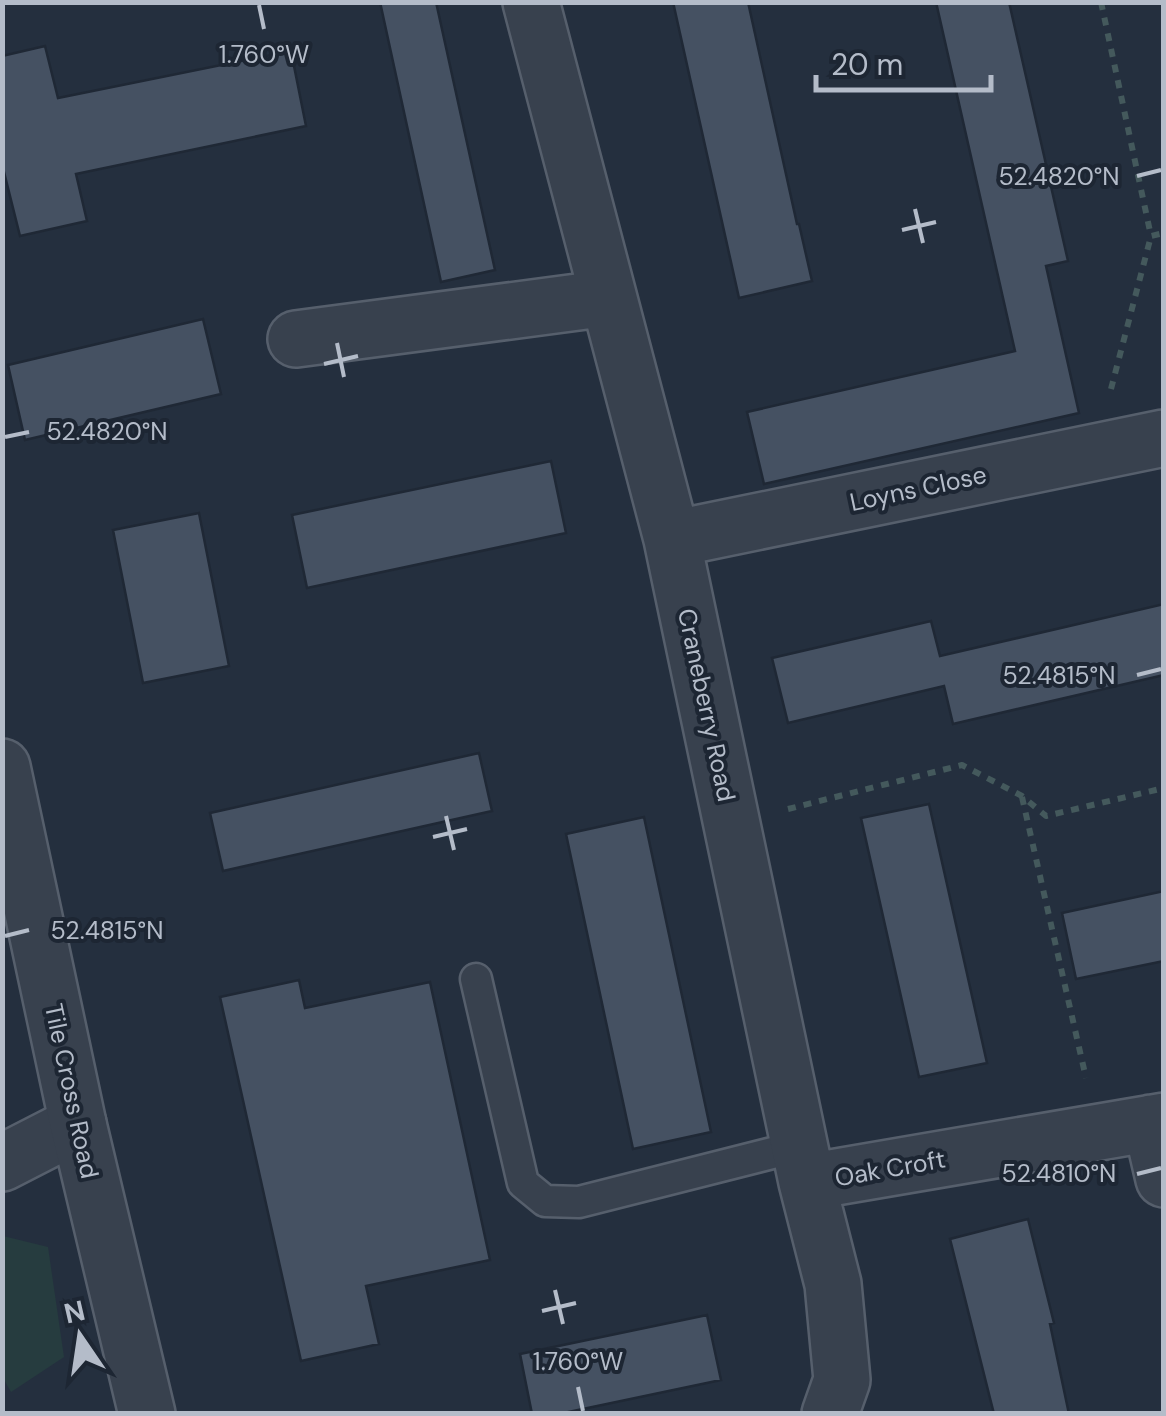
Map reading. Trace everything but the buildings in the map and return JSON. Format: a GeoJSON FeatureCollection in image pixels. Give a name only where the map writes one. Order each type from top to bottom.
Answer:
{"type":"FeatureCollection","features":[{"type":"Feature","properties":{"kind":"street","name":"Craneberry Road"},"geometry":{"type":"LineString","coordinates":[[531,2],[672,539],[803,1164],[833,1284],[842,1380],[830,1414]]}},
{"type":"Feature","properties":{"kind":"street"},"geometry":{"type":"LineString","coordinates":[[296,339],[608,298]]}},
{"type":"Feature","properties":{"kind":"street","name":"Loyns Close"},"geometry":{"type":"LineString","coordinates":[[672,539],[1164,438]]}},
{"type":"Feature","properties":{"kind":"street","name":"Tile Cross Road"},"geometry":{"type":"LineString","coordinates":[[2,767],[78,1124],[146,1414]]}},
{"type":"Feature","properties":{"kind":"street","name":"Oak Croft"},"geometry":{"type":"LineString","coordinates":[[803,1164],[1098,1133],[1157,1122],[1164,1178]]}},
{"type":"Feature","properties":{"kind":"street"},"geometry":{"type":"LineString","coordinates":[[2,1163],[78,1124]]}},
{"type":"Feature","properties":{"kind":"lane"},"geometry":{"type":"LineString","coordinates":[[476,979],[523,1182],[545,1202],[579,1202],[803,1164]]}},
{"type":"Feature","properties":{"kind":"path"},"geometry":{"type":"LineString","coordinates":[[1095,452],[1150,236],[1102,2]]}},
{"type":"Feature","properties":{"kind":"path"},"geometry":{"type":"LineString","coordinates":[[1150,236],[1164,233]]}},
{"type":"Feature","properties":{"kind":"path"},"geometry":{"type":"LineString","coordinates":[[731,823],[962,765],[1022,796],[1046,816],[1164,788]]}},
{"type":"Feature","properties":{"kind":"path"},"geometry":{"type":"LineString","coordinates":[[1022,796],[1098,1133]]}},
{"type":"Feature","properties":{"kind":"green space"},"geometry":{"type":"Polygon","coordinates":[[[3,1236],[48,1247],[64,1357],[11,1392],[3,1378],[3,1236]]]}}]}
